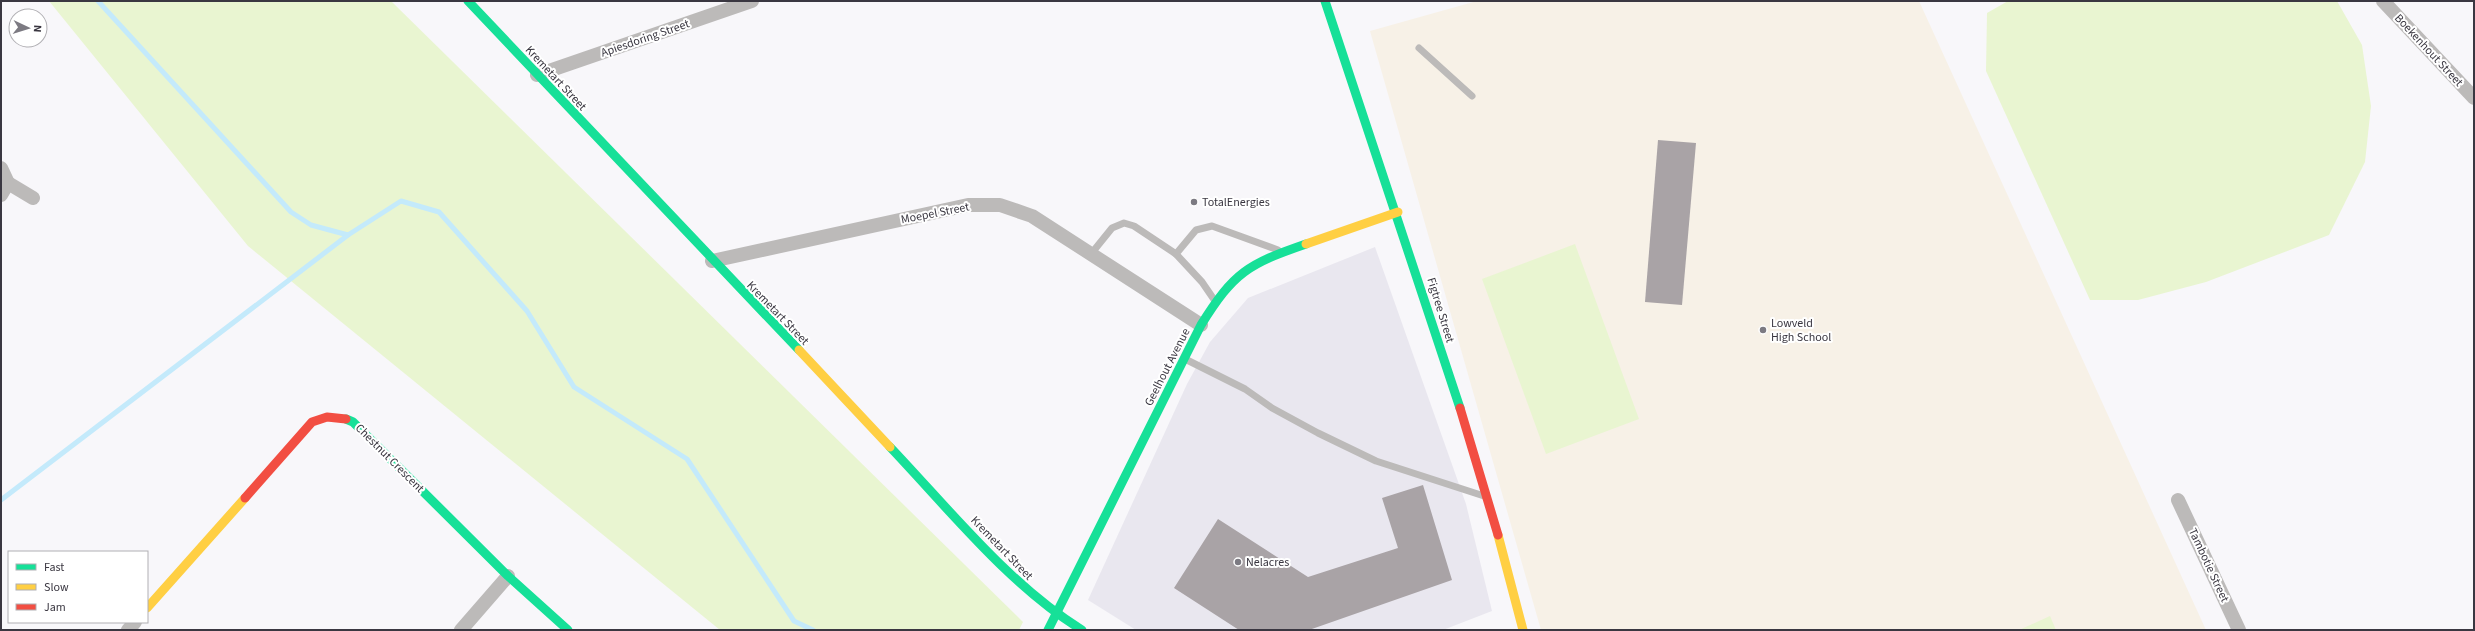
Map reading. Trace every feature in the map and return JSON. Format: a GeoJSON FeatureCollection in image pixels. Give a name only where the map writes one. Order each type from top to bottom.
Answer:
{"type":"FeatureCollection","features":[{"type":"Feature","properties":{"kind":"street","name":"Kremetart Street"},"geometry":{"type":"LineString","coordinates":[[468,1],[712,261],[1020,584],[1056,614],[1082,630]]}},
{"type":"Feature","properties":{"kind":"street","name":"Apiesdoring Street"},"geometry":{"type":"LineString","coordinates":[[537,75],[752,1]]}},
{"type":"Feature","properties":{"kind":"street","name":"Figtree Street"},"geometry":{"type":"LineString","coordinates":[[1325,1],[1398,212],[1486,497],[1523,630]]}},
{"type":"Feature","properties":{"kind":"street","name":"Boekenhout Street"},"geometry":{"type":"LineString","coordinates":[[2383,1],[2474,98]]}},
{"type":"Feature","properties":{"kind":"street"},"geometry":{"type":"LineString","coordinates":[[1,168],[8,183],[33,198]]}},
{"type":"Feature","properties":{"kind":"street"},"geometry":{"type":"LineString","coordinates":[[1,195],[8,183]]}},
{"type":"Feature","properties":{"kind":"street","name":"Moepel Street"},"geometry":{"type":"LineString","coordinates":[[712,261],[968,205],[1000,205],[1032,216],[1201,325]]}},
{"type":"Feature","properties":{"kind":"street","name":"Geelhout Avenue"},"geometry":{"type":"LineString","coordinates":[[1048,630],[1201,325],[1224,288],[1245,269],[1265,258],[1398,212]]}},
{"type":"Feature","properties":{"kind":"street","name":"Chestnut Crescent"},"geometry":{"type":"LineString","coordinates":[[148,607],[312,422],[332,415],[353,422],[508,576],[568,630]]}},
{"type":"Feature","properties":{"kind":"street","name":"Tambotie Street"},"geometry":{"type":"LineString","coordinates":[[2178,500],[2239,630]]}},
{"type":"Feature","properties":{"kind":"street"},"geometry":{"type":"LineString","coordinates":[[461,630],[508,576]]}},
{"type":"Feature","properties":{"kind":"lane"},"geometry":{"type":"LineString","coordinates":[[1419,48],[1472,96]]}},
{"type":"Feature","properties":{"kind":"lane"},"geometry":{"type":"LineString","coordinates":[[1091,254],[1112,228],[1124,223],[1134,226],[1176,254],[1202,282],[1216,302]]}},
{"type":"Feature","properties":{"kind":"lane"},"geometry":{"type":"LineString","coordinates":[[1176,254],[1196,230],[1212,226],[1281,252]]}},
{"type":"Feature","properties":{"kind":"lane"},"geometry":{"type":"LineString","coordinates":[[1185,359],[1245,389],[1291,418],[1376,461],[1486,497]]}},
{"type":"Feature","properties":{"kind":"shaded area","name":"Lowveld High School"},"geometry":{"type":"Polygon","coordinates":[[[1477,1],[1919,1],[2206,630],[1541,630],[1370,31],[1477,1]]]}},
{"type":"Feature","properties":{"kind":"shaded area","name":"Nelacres"},"geometry":{"type":"Polygon","coordinates":[[[1375,247],[1466,504],[1492,611],[1443,630],[1136,630],[1088,600],[1187,384],[1210,342],[1248,298],[1375,247]]]}},
{"type":"Feature","properties":{"kind":"green space"},"geometry":{"type":"Polygon","coordinates":[[[49,1],[391,1],[1023,622],[1019,630],[720,630],[248,246],[49,1]]]}},
{"type":"Feature","properties":{"kind":"green space"},"geometry":{"type":"Polygon","coordinates":[[[2008,1],[2337,1],[2362,45],[2371,106],[2365,162],[2329,235],[2206,282],[2138,300],[2090,300],[1986,71],[1987,13],[2008,1]]]}},
{"type":"Feature","properties":{"kind":"green space"},"geometry":{"type":"Polygon","coordinates":[[[1575,244],[1639,419],[1546,454],[1482,279],[1575,244]]]}},
{"type":"Feature","properties":{"kind":"green space"},"geometry":{"type":"Polygon","coordinates":[[[2050,616],[2056,630],[2019,630],[2050,616]]]}},
{"type":"Feature","properties":{"kind":"building"},"geometry":{"type":"Polygon","coordinates":[[[1658,140],[1696,143],[1682,305],[1645,302],[1658,140]]]}},
{"type":"Feature","properties":{"kind":"building","name":"Nelacres"},"geometry":{"type":"Polygon","coordinates":[[[1423,485],[1452,580],[1309,630],[1239,630],[1174,588],[1218,519],[1308,577],[1398,548],[1382,498],[1423,485]]]}},
{"type":"Feature","properties":{"kind":"waterway"},"geometry":{"type":"LineString","coordinates":[[98,1],[291,212],[311,225],[348,235],[401,201],[439,212],[527,311],[574,387],[687,459],[794,621],[813,630]]}},
{"type":"Feature","properties":{"kind":"waterway"},"geometry":{"type":"LineString","coordinates":[[1,500],[348,235]]}},
{"type":"Feature","properties":{"kind":"traffic: fast"},"geometry":{"type":"LineString","coordinates":[[468,1],[799,350]]}},
{"type":"Feature","properties":{"kind":"traffic: fast"},"geometry":{"type":"LineString","coordinates":[[1325,1],[1460,408]]}},
{"type":"Feature","properties":{"kind":"traffic: fast"},"geometry":{"type":"LineString","coordinates":[[1048,630],[1201,325],[1213,307],[1233,281],[1244,272],[1256,264],[1306,244]]}},
{"type":"Feature","properties":{"kind":"traffic: fast"},"geometry":{"type":"LineString","coordinates":[[346,419],[353,422],[508,576],[568,630]]}},
{"type":"Feature","properties":{"kind":"traffic: fast"},"geometry":{"type":"LineString","coordinates":[[890,447],[957,520],[1005,569],[1055,612],[1082,630]]}},
{"type":"Feature","properties":{"kind":"traffic: slow"},"geometry":{"type":"LineString","coordinates":[[1306,244],[1398,212]]}},
{"type":"Feature","properties":{"kind":"traffic: slow"},"geometry":{"type":"LineString","coordinates":[[799,350],[890,447]]}},
{"type":"Feature","properties":{"kind":"traffic: slow"},"geometry":{"type":"LineString","coordinates":[[148,607],[245,498]]}},
{"type":"Feature","properties":{"kind":"traffic: slow"},"geometry":{"type":"LineString","coordinates":[[1498,535],[1523,630]]}},
{"type":"Feature","properties":{"kind":"traffic: jam"},"geometry":{"type":"LineString","coordinates":[[1460,408],[1498,535]]}},
{"type":"Feature","properties":{"kind":"traffic: jam"},"geometry":{"type":"LineString","coordinates":[[245,498],[312,422],[327,417],[346,419]]}},
{"type":"Feature","properties":{"kind":"place","name":"TotalEnergies"},"geometry":{"type":"Point","coordinates":[1194,202]}},
{"type":"Feature","properties":{"kind":"place","name":"Lowveld High School"},"geometry":{"type":"Point","coordinates":[1763,330]}},
{"type":"Feature","properties":{"kind":"place","name":"Nelacres"},"geometry":{"type":"Point","coordinates":[1238,562]}}]}
